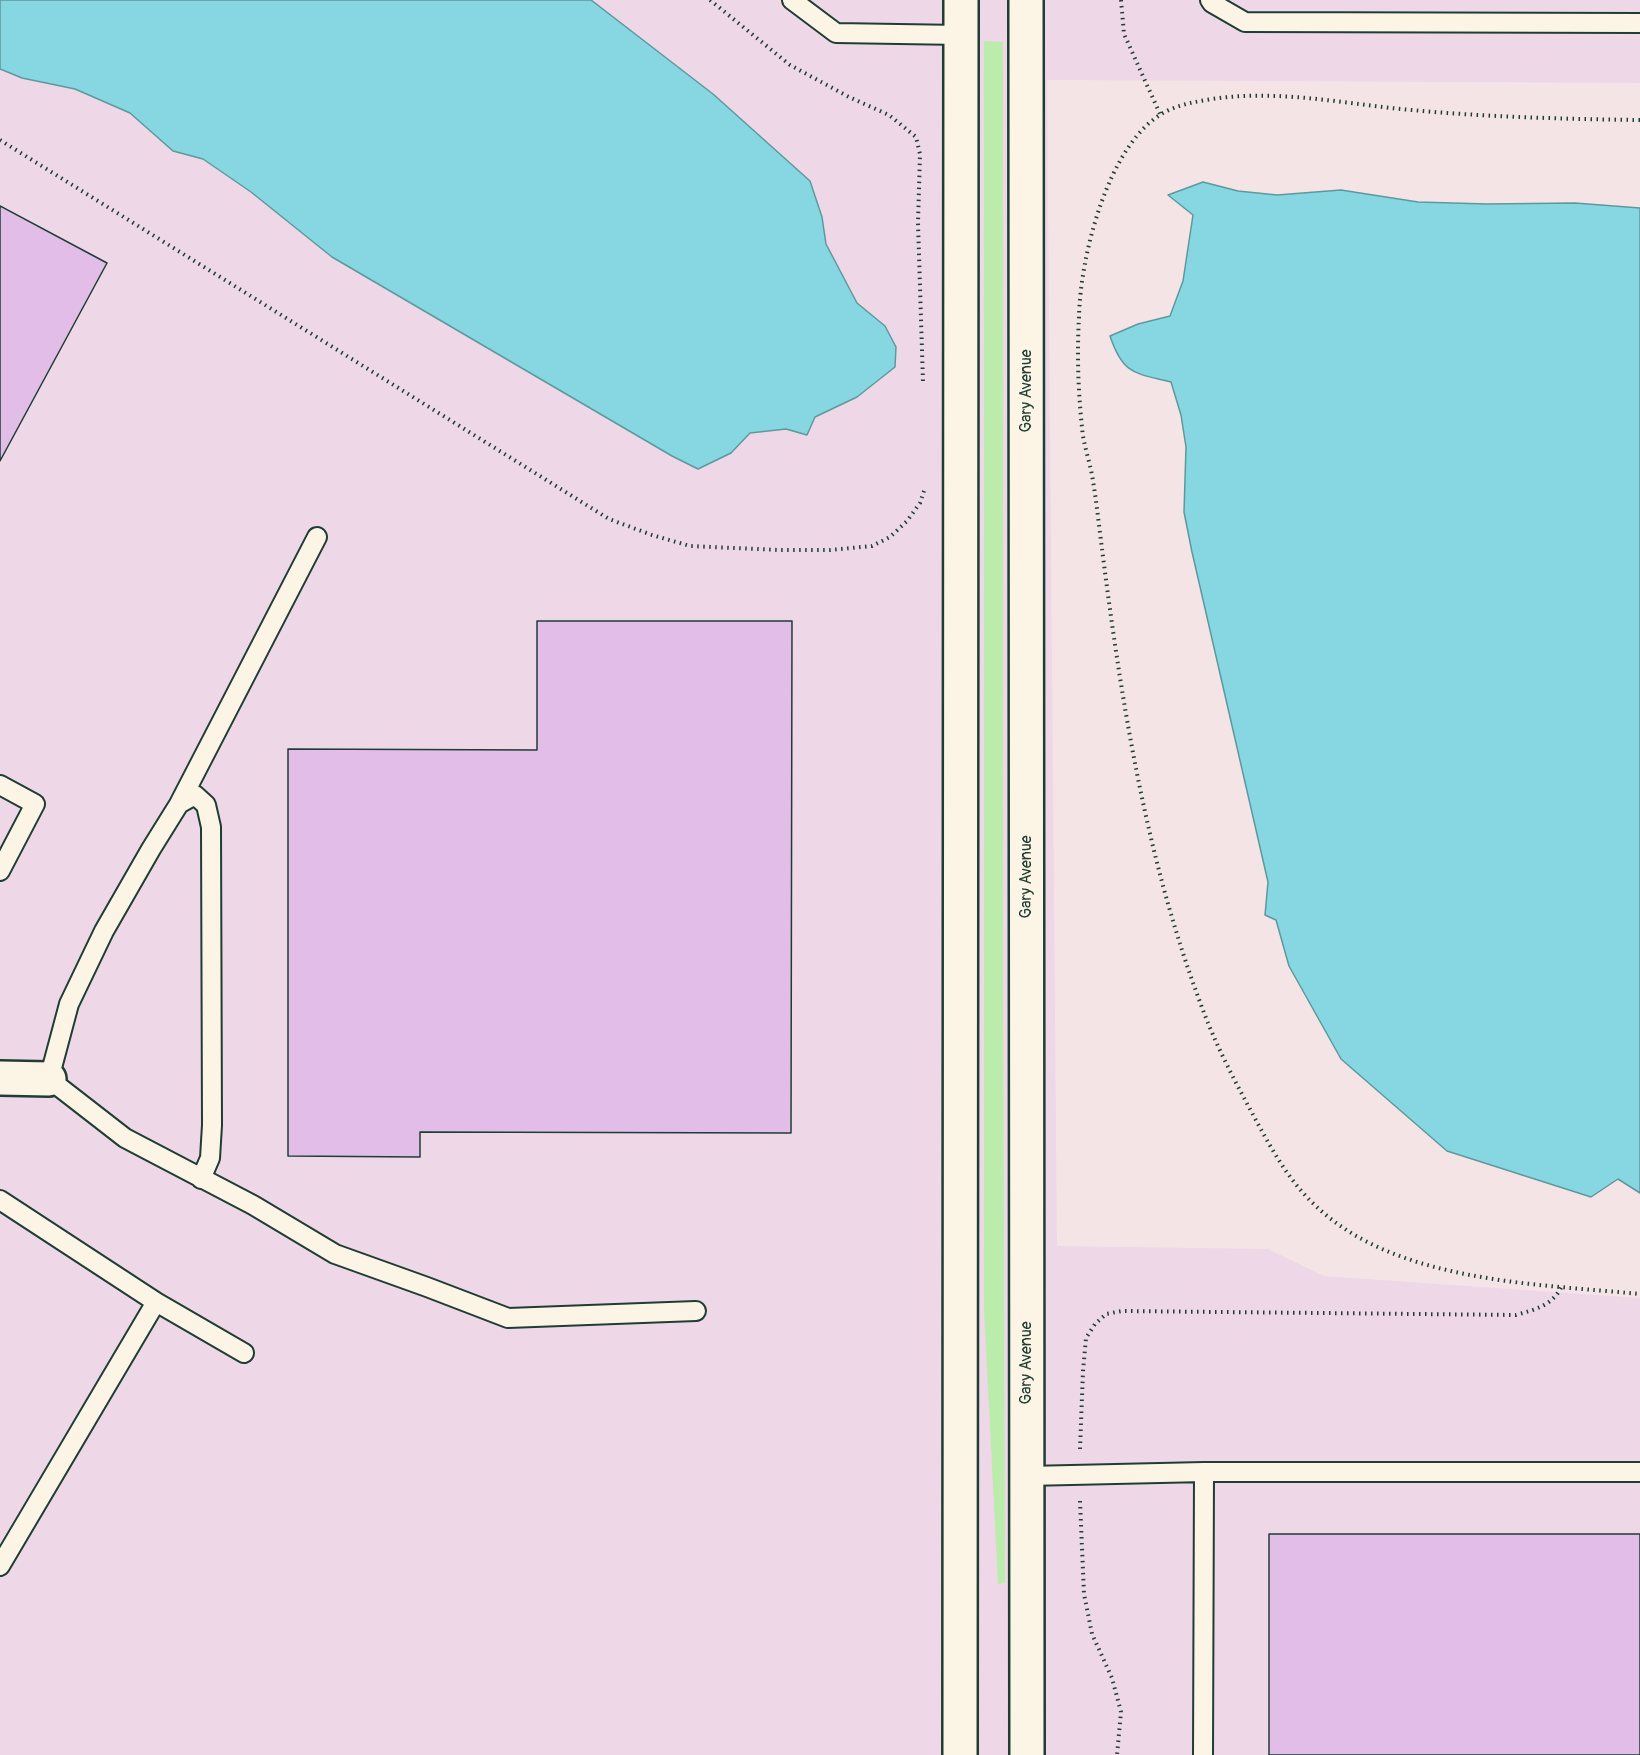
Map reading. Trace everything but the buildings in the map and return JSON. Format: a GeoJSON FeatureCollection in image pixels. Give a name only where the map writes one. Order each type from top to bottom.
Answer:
{"type":"FeatureCollection","features":[{"type":"Feature","properties":{"kind":"main road"},"geometry":{"type":"LineString","coordinates":[[960,1755],[961,0]]}},
{"type":"Feature","properties":{"kind":"main road","name":"Gary Avenue"},"geometry":{"type":"LineString","coordinates":[[1026,0],[1027,1755]]}},
{"type":"Feature","properties":{"kind":"main road"},"geometry":{"type":"LineString","coordinates":[[0,1078],[49,1079]]}},
{"type":"Feature","properties":{"kind":"lane"},"geometry":{"type":"LineString","coordinates":[[793,0],[836,33],[961,35]]}},
{"type":"Feature","properties":{"kind":"lane"},"geometry":{"type":"LineString","coordinates":[[1210,0],[1245,22],[1640,22]]}},
{"type":"Feature","properties":{"kind":"lane"},"geometry":{"type":"LineString","coordinates":[[317,537],[179,804],[104,931],[69,1004],[49,1079],[125,1138],[253,1205],[335,1254],[508,1318],[696,1311]]}},
{"type":"Feature","properties":{"kind":"lane"},"geometry":{"type":"LineString","coordinates":[[0,785],[35,804],[0,871]]}},
{"type":"Feature","properties":{"kind":"lane"},"geometry":{"type":"LineString","coordinates":[[179,804],[195,795],[206,805],[211,827],[212,1125],[210,1158],[201,1179]]}},
{"type":"Feature","properties":{"kind":"lane"},"geometry":{"type":"LineString","coordinates":[[0,1200],[156,1302],[244,1353]]}},
{"type":"Feature","properties":{"kind":"lane"},"geometry":{"type":"LineString","coordinates":[[0,1566],[156,1302]]}},
{"type":"Feature","properties":{"kind":"lane"},"geometry":{"type":"LineString","coordinates":[[1027,1476],[1204,1472],[1640,1472]]}},
{"type":"Feature","properties":{"kind":"lane"},"geometry":{"type":"LineString","coordinates":[[1203,1755],[1204,1472]]}},
{"type":"Feature","properties":{"kind":"path"},"geometry":{"type":"LineString","coordinates":[[710,0],[790,65],[849,97],[889,115],[916,136],[920,154],[918,223],[924,393]]}},
{"type":"Feature","properties":{"kind":"path"},"geometry":{"type":"LineString","coordinates":[[1121,0],[1124,34],[1161,114]]}},
{"type":"Feature","properties":{"kind":"path"},"geometry":{"type":"LineString","coordinates":[[1640,120],[1461,114],[1271,95],[1240,95],[1182,104],[1161,114],[1145,127],[1129,146],[1099,208],[1079,310],[1078,368],[1082,432],[1092,475],[1121,689],[1164,893],[1200,1004],[1234,1080],[1287,1175],[1337,1225],[1370,1245],[1400,1258],[1482,1276],[1640,1294]]}},
{"type":"Feature","properties":{"kind":"path"},"geometry":{"type":"LineString","coordinates":[[0,141],[609,519],[652,535],[690,546],[779,550],[830,550],[872,546],[890,537],[907,520],[920,503],[926,485]]}},
{"type":"Feature","properties":{"kind":"path"},"geometry":{"type":"LineString","coordinates":[[1080,1435],[1086,1338],[1095,1324],[1106,1314],[1122,1311],[1516,1315],[1556,1299],[1562,1286]]}},
{"type":"Feature","properties":{"kind":"path"},"geometry":{"type":"LineString","coordinates":[[1080,1521],[1084,1594],[1092,1634],[1112,1678],[1121,1712],[1117,1755]]}},
{"type":"Feature","properties":{"kind":"shaded area"},"geometry":{"type":"Polygon","coordinates":[[[0,0],[1640,0],[1640,83],[1047,80],[1057,1246],[1268,1249],[1324,1276],[1640,1298],[1640,1755],[0,1755],[0,0]]]}},
{"type":"Feature","properties":{"kind":"green space"},"geometry":{"type":"Polygon","coordinates":[[[984,41],[1003,42],[1005,1583],[998,1584],[984,1309],[984,41]]]}},
{"type":"Feature","properties":{"kind":"water"},"geometry":{"type":"Polygon","coordinates":[[[0,0],[591,0],[713,94],[810,181],[822,217],[826,244],[857,303],[885,326],[896,347],[895,367],[857,397],[815,417],[807,435],[786,429],[750,433],[731,453],[698,469],[332,257],[251,192],[203,159],[173,151],[130,113],[75,89],[22,78],[0,69],[0,0]]]}},
{"type":"Feature","properties":{"kind":"water"},"geometry":{"type":"Polygon","coordinates":[[[1203,182],[1238,191],[1277,195],[1341,190],[1418,202],[1575,203],[1640,208],[1640,1193],[1618,1179],[1591,1197],[1447,1151],[1341,1059],[1289,966],[1276,920],[1265,915],[1268,882],[1184,512],[1186,447],[1181,415],[1171,382],[1132,370],[1120,358],[1110,336],[1138,324],[1170,316],[1183,281],[1193,215],[1168,195],[1203,182]]]}}]}
